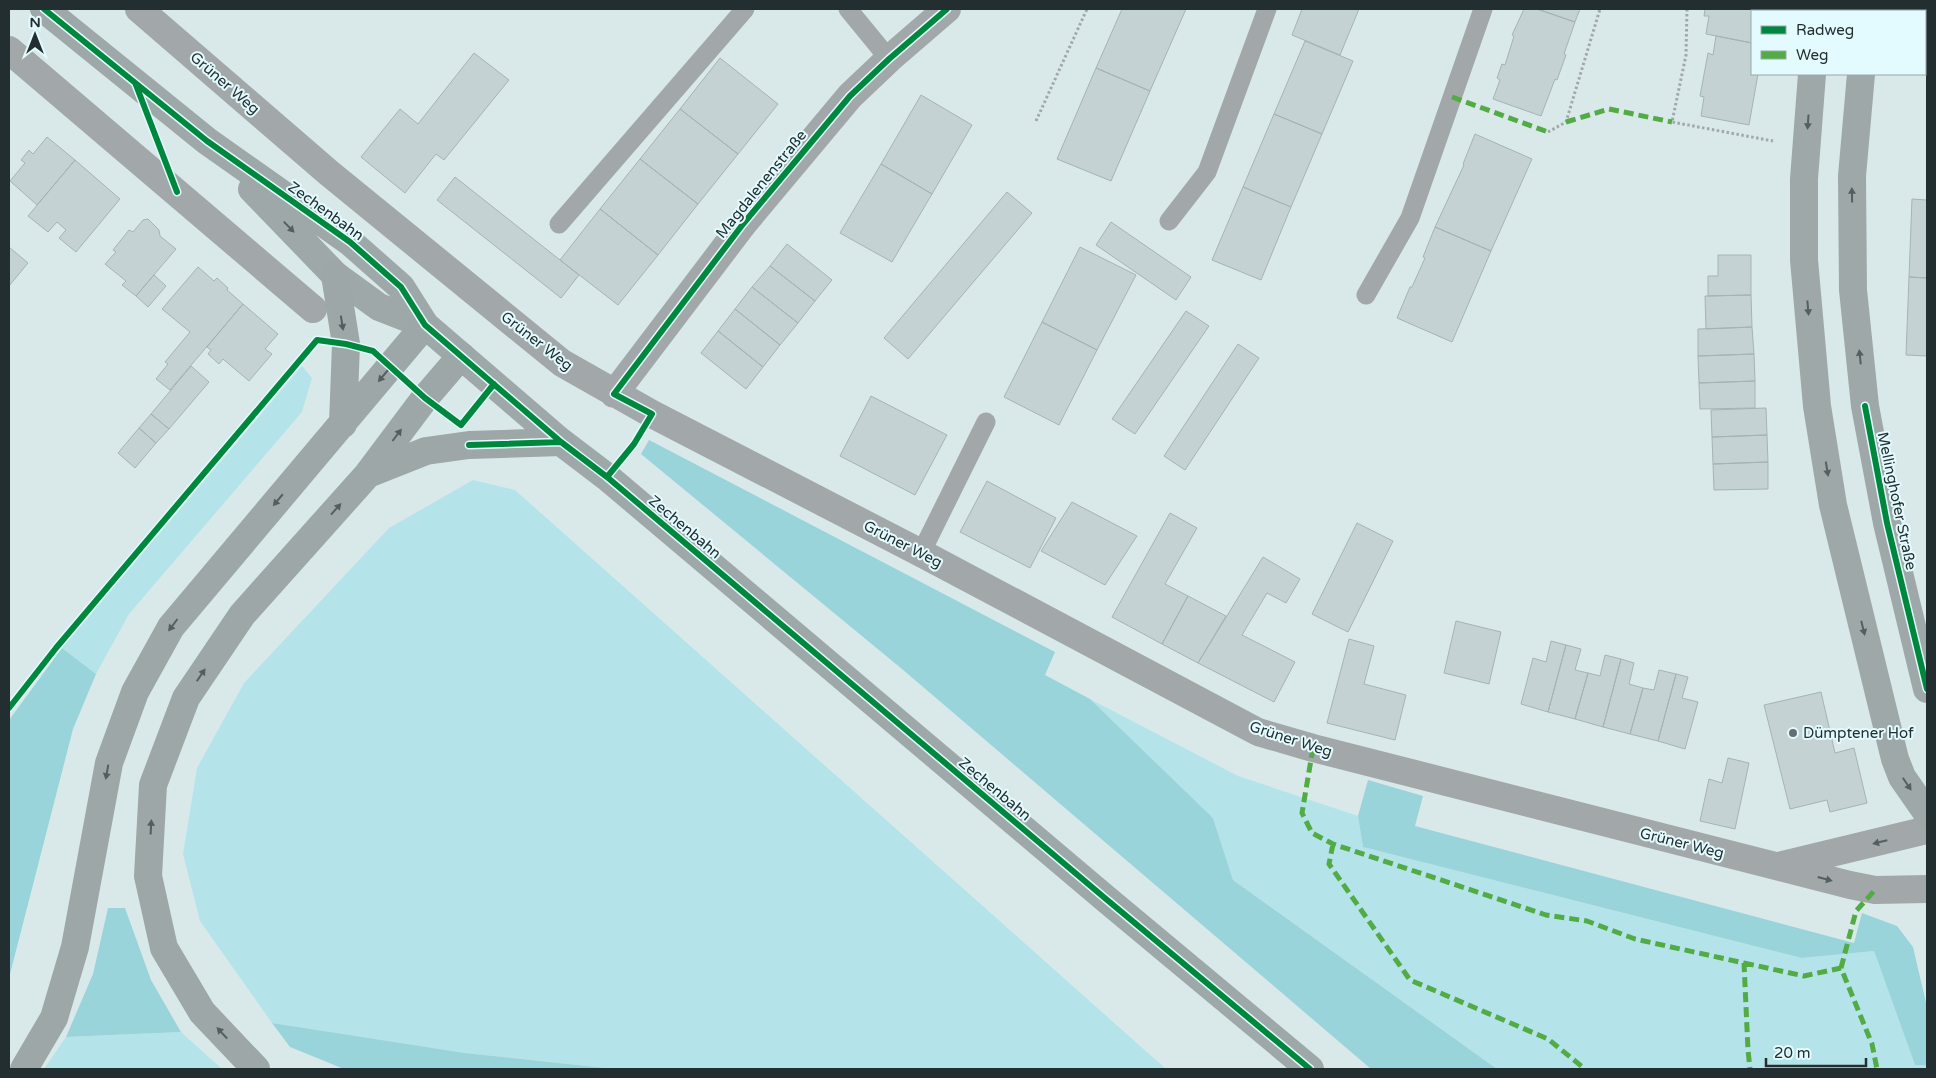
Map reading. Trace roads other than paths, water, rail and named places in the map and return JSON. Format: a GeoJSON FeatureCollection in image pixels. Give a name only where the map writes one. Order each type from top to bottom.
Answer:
{"type":"FeatureCollection","features":[{"type":"Feature","properties":{"kind":"highway"},"geometry":{"type":"LineString","coordinates":[[335,275],[346,344],[343,424]]}},
{"type":"Feature","properties":{"kind":"highway"},"geometry":{"type":"LineString","coordinates":[[24,1069],[54,1018],[75,947],[109,763],[135,692],[171,627],[425,325]]}},
{"type":"Feature","properties":{"kind":"highway"},"geometry":{"type":"LineString","coordinates":[[256,1069],[202,1012],[164,948],[148,876],[153,786],[186,698],[242,615],[368,474],[425,398],[461,356]]}},
{"type":"Feature","properties":{"kind":"highway"},"geometry":{"type":"LineString","coordinates":[[368,474],[426,451],[469,445],[561,442]]}},
{"type":"Feature","properties":{"kind":"main road","name":"Zechenbahn"},"geometry":{"type":"LineString","coordinates":[[44,9],[207,141],[350,242],[401,288],[425,325],[561,442],[614,483],[1310,1069]]}},
{"type":"Feature","properties":{"kind":"main road"},"geometry":{"type":"LineString","coordinates":[[1812,75],[1804,178],[1804,260],[1818,415],[1833,505],[1895,759],[1902,777],[1927,813]]}},
{"type":"Feature","properties":{"kind":"main road","name":"Mellinghofer Straße"},"geometry":{"type":"LineString","coordinates":[[1861,75],[1852,176],[1854,290],[1865,406],[1887,523],[1927,689]]}},
{"type":"Feature","properties":{"kind":"main road","name":"Zechenbahn"},"geometry":{"type":"LineString","coordinates":[[207,141],[335,275],[379,308],[425,325]]}},
{"type":"Feature","properties":{"kind":"street","name":"Grüner Weg"},"geometry":{"type":"LineString","coordinates":[[139,9],[329,173],[562,363],[614,394],[921,553],[1258,732],[1643,834],[1778,866],[1850,886],[1875,890],[1927,889]]}},
{"type":"Feature","properties":{"kind":"street","name":"Magdalenenstraße"},"geometry":{"type":"LineString","coordinates":[[614,394],[743,224],[850,96],[889,59],[947,9]]}},
{"type":"Feature","properties":{"kind":"street"},"geometry":{"type":"LineString","coordinates":[[9,50],[313,309]]}},
{"type":"Feature","properties":{"kind":"street","name":"Grüner Weg"},"geometry":{"type":"LineString","coordinates":[[1778,866],[1927,830]]}},
{"type":"Feature","properties":{"kind":"lane"},"geometry":{"type":"LineString","coordinates":[[559,224],[745,9]]}},
{"type":"Feature","properties":{"kind":"lane"},"geometry":{"type":"LineString","coordinates":[[848,9],[889,59]]}},
{"type":"Feature","properties":{"kind":"lane"},"geometry":{"type":"LineString","coordinates":[[1169,221],[1207,172],[1267,9]]}},
{"type":"Feature","properties":{"kind":"lane"},"geometry":{"type":"LineString","coordinates":[[1366,295],[1410,218],[1483,9]]}},
{"type":"Feature","properties":{"kind":"lane"},"geometry":{"type":"LineString","coordinates":[[921,553],[986,422]]}},
{"type":"Feature","properties":{"kind":"place","name":"Dümptener Hof"},"geometry":{"type":"Point","coordinates":[1793,733]}}]}
